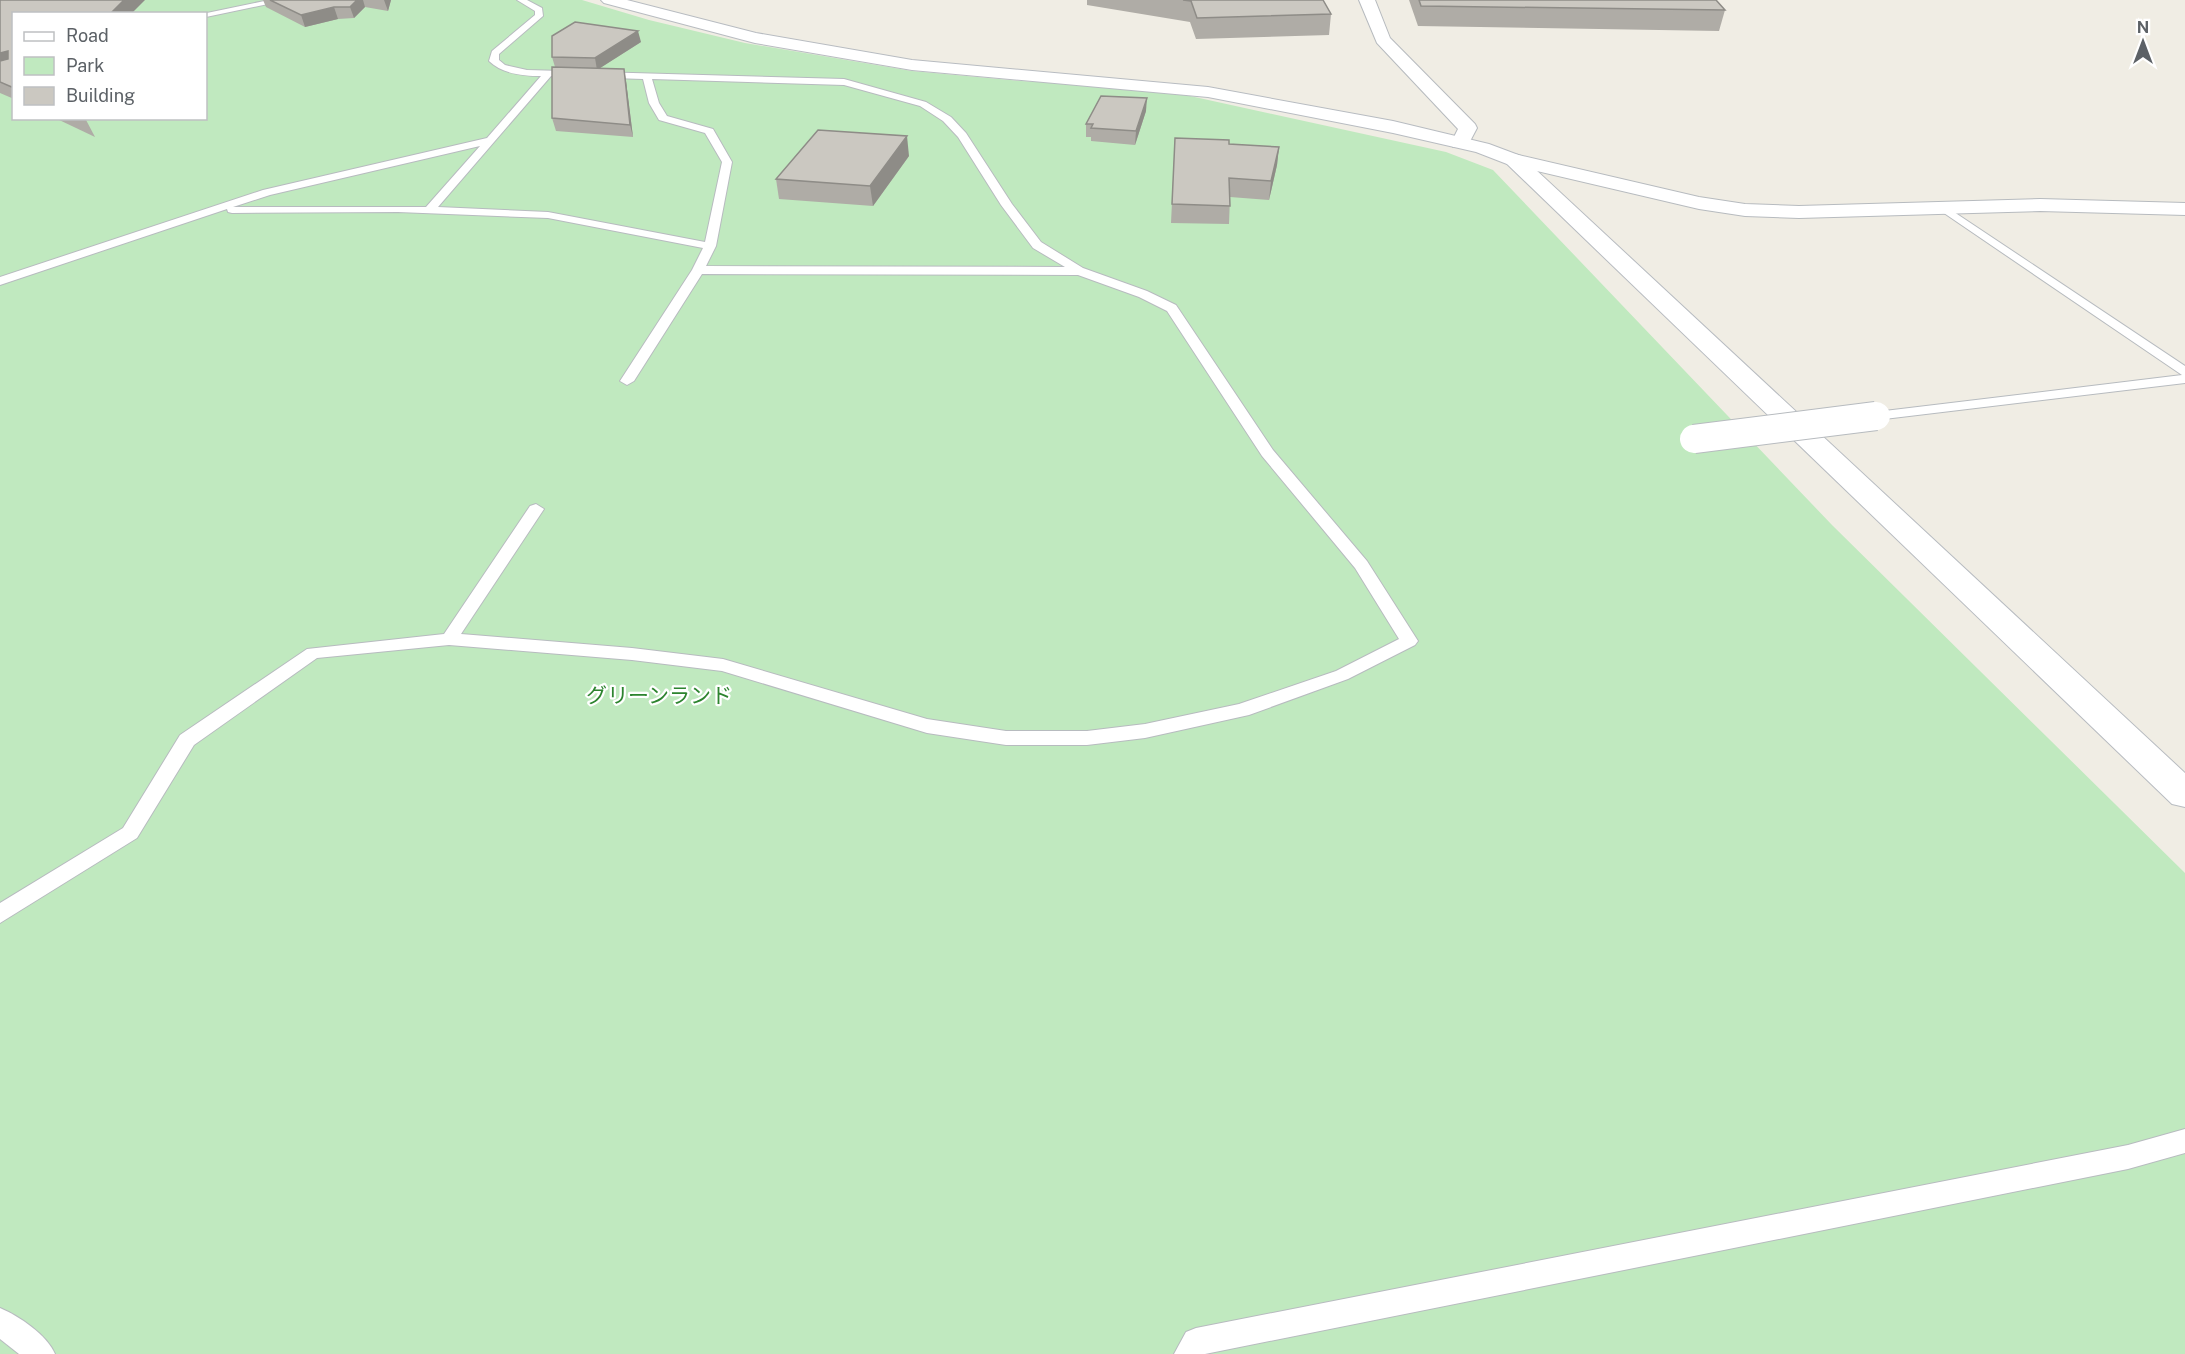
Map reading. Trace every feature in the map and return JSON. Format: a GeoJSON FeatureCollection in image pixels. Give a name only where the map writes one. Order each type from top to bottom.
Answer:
{"type":"FeatureCollection","features":[{"type":"Feature","properties":{"kind":"street"},"geometry":{"type":"LineString","coordinates":[[609,0],[755,38],[912,65],[1208,92],[1393,127],[1460,143],[1514,160],[1688,200],[1744,210],[1799,212],[2051,205],[2185,209]]}},
{"type":"Feature","properties":{"kind":"street"},"geometry":{"type":"LineString","coordinates":[[1367,0],[1383,40],[1468,128],[1460,143]]}},
{"type":"Feature","properties":{"kind":"street"},"geometry":{"type":"LineString","coordinates":[[1514,160],[2185,795]]}},
{"type":"Feature","properties":{"kind":"street"},"geometry":{"type":"LineString","coordinates":[[1694,439],[1876,416]]}},
{"type":"Feature","properties":{"kind":"lane"},"geometry":{"type":"LineString","coordinates":[[207,14],[283,0]]}},
{"type":"Feature","properties":{"kind":"lane"},"geometry":{"type":"LineString","coordinates":[[0,914],[130,833],[187,740],[313,653],[449,639],[632,654],[723,665],[927,726],[1006,738],[1087,738],[1145,731],[1242,710],[1342,675],[1409,641],[1361,565],[1267,453],[1172,309],[1143,294],[1078,270],[1037,244],[1006,205],[962,135],[947,119],[923,104],[844,82],[527,73],[502,67],[494,61],[495,53],[539,16],[539,10],[521,0]]}},
{"type":"Feature","properties":{"kind":"lane"},"geometry":{"type":"LineString","coordinates":[[430,209],[549,73]]}},
{"type":"Feature","properties":{"kind":"lane"},"geometry":{"type":"LineString","coordinates":[[627,381],[698,270],[710,246],[728,162],[709,131],[663,118],[654,103],[647,77]]}},
{"type":"Feature","properties":{"kind":"lane"},"geometry":{"type":"LineString","coordinates":[[0,281],[267,192],[491,140]]}},
{"type":"Feature","properties":{"kind":"lane"},"geometry":{"type":"LineString","coordinates":[[213,210],[430,209],[548,215],[710,246]]}},
{"type":"Feature","properties":{"kind":"lane"},"geometry":{"type":"LineString","coordinates":[[1945,209],[2185,372]]}},
{"type":"Feature","properties":{"kind":"lane"},"geometry":{"type":"LineString","coordinates":[[698,270],[1078,270]]}},
{"type":"Feature","properties":{"kind":"lane"},"geometry":{"type":"LineString","coordinates":[[1876,416],[2185,379]]}},
{"type":"Feature","properties":{"kind":"lane"},"geometry":{"type":"LineString","coordinates":[[449,639],[536,509]]}},
{"type":"Feature","properties":{"kind":"lane"},"geometry":{"type":"LineString","coordinates":[[1188,1354],[1196,1342],[2117,1160],[2185,1141]]}},
{"type":"Feature","properties":{"kind":"lane"},"geometry":{"type":"LineString","coordinates":[[0,1322],[41,1354]]}},
{"type":"Feature","properties":{"kind":"green space","name":"グリーンランド"},"geometry":{"type":"Polygon","coordinates":[[[21,0],[582,0],[649,20],[745,43],[912,71],[1021,81],[1113,86],[1181,94],[1446,152],[1493,170],[1832,525],[2185,873],[2185,1354],[0,1354],[0,5],[21,0]]]}},
{"type":"Feature","properties":{"kind":"building"},"geometry":{"type":"Polygon","coordinates":[[[0,0],[124,0],[112,12],[12,12],[12,87],[0,82],[0,61],[8,59],[8,51],[0,53],[0,0]]]}},
{"type":"Feature","properties":{"kind":"building"},"geometry":{"type":"Polygon","coordinates":[[[270,0],[357,0],[350,7],[334,7],[301,15],[270,0]]]}},
{"type":"Feature","properties":{"kind":"building"},"geometry":{"type":"Polygon","coordinates":[[[1183,0],[1323,0],[1331,14],[1197,18],[1191,1],[1183,0]]]}},
{"type":"Feature","properties":{"kind":"building"},"geometry":{"type":"Polygon","coordinates":[[[1419,0],[1716,0],[1725,10],[1421,6],[1419,0]]]}},
{"type":"Feature","properties":{"kind":"building"},"geometry":{"type":"Polygon","coordinates":[[[575,22],[638,31],[595,58],[552,57],[552,36],[575,22]]]}},
{"type":"Feature","properties":{"kind":"building"},"geometry":{"type":"Polygon","coordinates":[[[552,67],[624,69],[630,125],[552,118],[552,67]]]}},
{"type":"Feature","properties":{"kind":"building"},"geometry":{"type":"Polygon","coordinates":[[[1101,96],[1147,98],[1136,131],[1091,128],[1093,124],[1086,124],[1101,96]]]}},
{"type":"Feature","properties":{"kind":"building"},"geometry":{"type":"Polygon","coordinates":[[[818,130],[907,136],[870,186],[776,179],[818,130]]]}},
{"type":"Feature","properties":{"kind":"building"},"geometry":{"type":"Polygon","coordinates":[[[1175,138],[1229,140],[1229,144],[1279,147],[1271,181],[1229,178],[1230,206],[1172,204],[1175,138]]]}}]}
